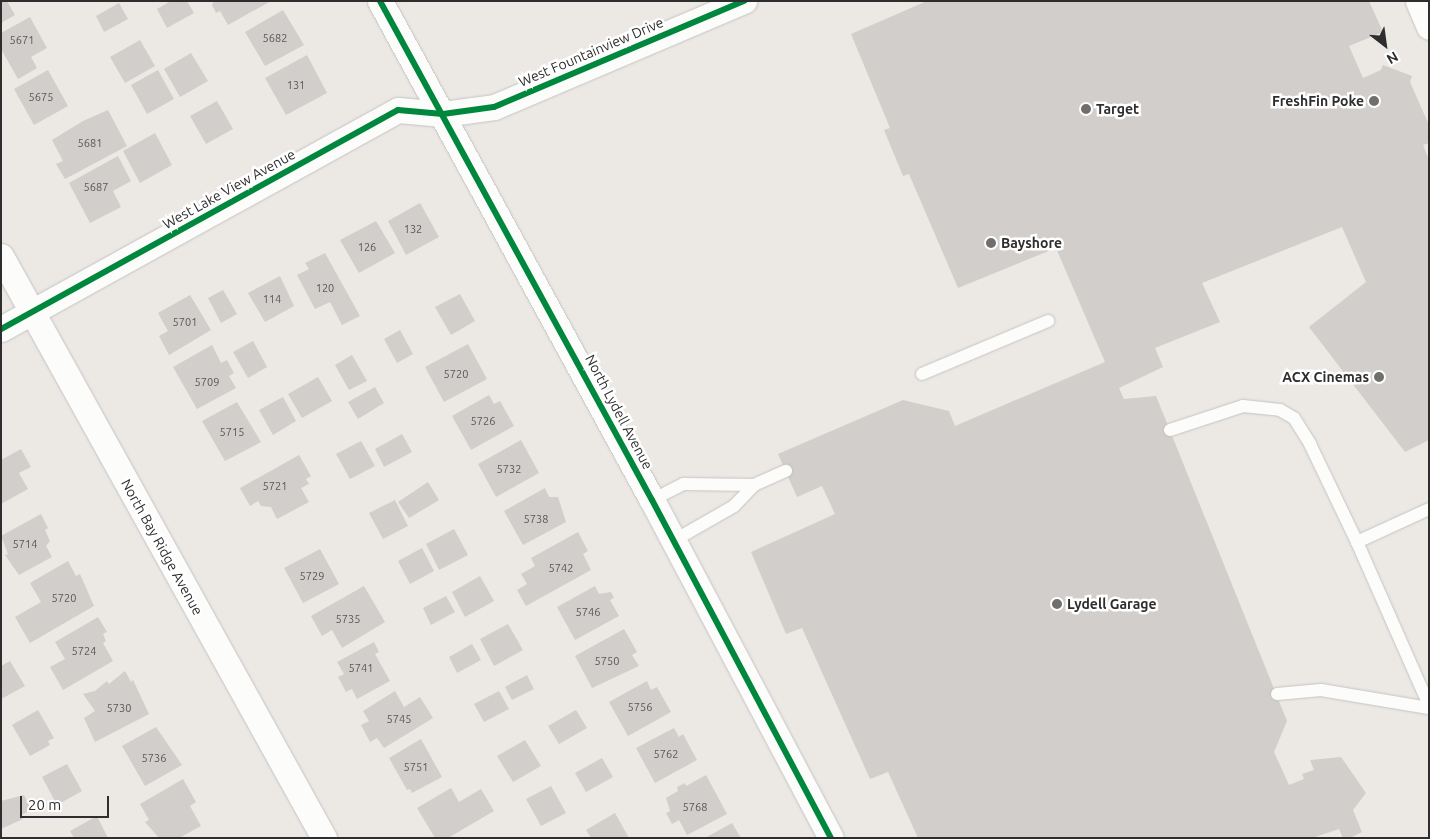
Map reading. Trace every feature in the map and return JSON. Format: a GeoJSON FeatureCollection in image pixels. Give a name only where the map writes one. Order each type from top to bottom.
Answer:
{"type":"FeatureCollection","features":[{"type":"Feature","properties":{"kind":"street","name":"North Lydell Avenue"},"geometry":{"type":"LineString","coordinates":[[380,1],[444,114],[652,500],[831,838]]}},
{"type":"Feature","properties":{"kind":"street","name":"West Fountainview Drive"},"geometry":{"type":"LineString","coordinates":[[444,114],[494,107],[744,1]]}},
{"type":"Feature","properties":{"kind":"street"},"geometry":{"type":"LineString","coordinates":[[1418,1],[1429,27]]}},
{"type":"Feature","properties":{"kind":"street","name":"West Lake View Avenue"},"geometry":{"type":"LineString","coordinates":[[1,330],[398,110],[444,114]]}},
{"type":"Feature","properties":{"kind":"street","name":"North Bay Ridge Avenue"},"geometry":{"type":"LineString","coordinates":[[1,256],[324,838]]}},
{"type":"Feature","properties":{"kind":"lane"},"geometry":{"type":"LineString","coordinates":[[922,374],[1048,322]]}},
{"type":"Feature","properties":{"kind":"lane"},"geometry":{"type":"LineString","coordinates":[[1170,430],[1243,406],[1280,410],[1294,418],[1310,444],[1357,542],[1429,706]]}},
{"type":"Feature","properties":{"kind":"lane"},"geometry":{"type":"LineString","coordinates":[[673,541],[734,506],[754,485],[786,471]]}},
{"type":"Feature","properties":{"kind":"lane"},"geometry":{"type":"LineString","coordinates":[[652,500],[684,484],[754,485]]}},
{"type":"Feature","properties":{"kind":"lane"},"geometry":{"type":"LineString","coordinates":[[1357,542],[1429,509]]}},
{"type":"Feature","properties":{"kind":"lane"},"geometry":{"type":"LineString","coordinates":[[1277,694],[1321,690],[1429,706]]}},
{"type":"Feature","properties":{"kind":"building"},"geometry":{"type":"Polygon","coordinates":[[[1,1],[7,1],[15,15],[1,23],[1,1]]]}},
{"type":"Feature","properties":{"kind":"building"},"geometry":{"type":"Polygon","coordinates":[[[171,1],[187,1],[194,13],[167,28],[157,9],[171,1]]]}},
{"type":"Feature","properties":{"kind":"building"},"geometry":{"type":"Polygon","coordinates":[[[214,1],[271,1],[228,25],[220,11],[216,13],[212,5],[214,1]]]}},
{"type":"Feature","properties":{"kind":"building"},"geometry":{"type":"Polygon","coordinates":[[[927,1],[1369,1],[1383,32],[1349,46],[1363,78],[1381,70],[1383,65],[1412,76],[1410,82],[1429,125],[1429,143],[1423,145],[1429,160],[1429,440],[1405,452],[1309,327],[1366,282],[1342,227],[1202,283],[1220,322],[1155,348],[1163,367],[1119,388],[1124,399],[1156,396],[1287,721],[1274,752],[1289,785],[1304,779],[1302,774],[1314,770],[1310,760],[1341,757],[1366,793],[1353,810],[1362,832],[1350,838],[1343,838],[1339,829],[1312,838],[918,838],[888,772],[870,779],[802,628],[786,634],[751,552],[835,514],[822,486],[797,497],[778,454],[903,400],[949,411],[955,426],[1105,362],[1056,248],[958,288],[909,174],[903,176],[884,130],[890,128],[851,34],[927,1]]]}},
{"type":"Feature","properties":{"kind":"building"},"geometry":{"type":"Polygon","coordinates":[[[119,3],[128,19],[104,32],[96,16],[119,3]]]}},
{"type":"Feature","properties":{"kind":"building"},"geometry":{"type":"Polygon","coordinates":[[[283,10],[304,45],[265,66],[245,32],[283,10]]]}},
{"type":"Feature","properties":{"kind":"building"},"geometry":{"type":"Polygon","coordinates":[[[30,17],[47,48],[31,57],[37,68],[18,79],[1,49],[1,33],[30,17]]]}},
{"type":"Feature","properties":{"kind":"building"},"geometry":{"type":"Polygon","coordinates":[[[140,40],[155,66],[125,83],[110,57],[140,40]]]}},
{"type":"Feature","properties":{"kind":"building"},"geometry":{"type":"Polygon","coordinates":[[[191,53],[208,81],[180,97],[164,69],[191,53]]]}},
{"type":"Feature","properties":{"kind":"building"},"geometry":{"type":"Polygon","coordinates":[[[307,55],[327,93],[286,115],[265,78],[307,55]]]}},
{"type":"Feature","properties":{"kind":"building"},"geometry":{"type":"Polygon","coordinates":[[[48,70],[68,106],[34,125],[14,89],[48,70]]]}},
{"type":"Feature","properties":{"kind":"building"},"geometry":{"type":"Polygon","coordinates":[[[158,70],[174,99],[147,114],[131,85],[158,70]]]}},
{"type":"Feature","properties":{"kind":"building"},"geometry":{"type":"Polygon","coordinates":[[[217,101],[233,129],[206,144],[190,116],[217,101]]]}},
{"type":"Feature","properties":{"kind":"building"},"geometry":{"type":"Polygon","coordinates":[[[108,110],[127,146],[65,179],[56,164],[63,161],[52,140],[83,121],[108,110]]]}},
{"type":"Feature","properties":{"kind":"building"},"geometry":{"type":"Polygon","coordinates":[[[155,133],[172,165],[140,183],[123,151],[155,133]]]}},
{"type":"Feature","properties":{"kind":"building"},"geometry":{"type":"Polygon","coordinates":[[[118,156],[131,181],[113,191],[121,207],[90,223],[69,183],[118,156]]]}},
{"type":"Feature","properties":{"kind":"building"},"geometry":{"type":"Polygon","coordinates":[[[420,203],[439,237],[406,255],[388,221],[420,203]]]}},
{"type":"Feature","properties":{"kind":"building"},"geometry":{"type":"Polygon","coordinates":[[[376,221],[395,253],[359,273],[340,240],[376,221]]]}},
{"type":"Feature","properties":{"kind":"building"},"geometry":{"type":"Polygon","coordinates":[[[325,253],[360,316],[342,325],[330,302],[315,309],[297,275],[309,269],[305,263],[325,253]]]}},
{"type":"Feature","properties":{"kind":"building"},"geometry":{"type":"Polygon","coordinates":[[[280,276],[294,306],[265,322],[248,293],[280,276]]]}},
{"type":"Feature","properties":{"kind":"building"},"geometry":{"type":"Polygon","coordinates":[[[223,290],[237,314],[221,323],[208,298],[223,290]]]}},
{"type":"Feature","properties":{"kind":"building"},"geometry":{"type":"Polygon","coordinates":[[[460,294],[475,321],[451,335],[435,307],[460,294]]]}},
{"type":"Feature","properties":{"kind":"building"},"geometry":{"type":"Polygon","coordinates":[[[190,295],[211,330],[169,355],[159,336],[168,331],[158,313],[190,295]]]}},
{"type":"Feature","properties":{"kind":"building"},"geometry":{"type":"Polygon","coordinates":[[[400,330],[413,354],[397,363],[384,339],[400,330]]]}},
{"type":"Feature","properties":{"kind":"building"},"geometry":{"type":"Polygon","coordinates":[[[253,341],[267,367],[248,378],[233,352],[253,341]]]}},
{"type":"Feature","properties":{"kind":"building"},"geometry":{"type":"Polygon","coordinates":[[[468,344],[487,379],[444,402],[425,367],[468,344]]]}},
{"type":"Feature","properties":{"kind":"building"},"geometry":{"type":"Polygon","coordinates":[[[212,345],[221,363],[227,360],[234,373],[229,376],[236,388],[197,409],[173,367],[212,345]]]}},
{"type":"Feature","properties":{"kind":"building"},"geometry":{"type":"Polygon","coordinates":[[[352,355],[367,381],[349,390],[335,365],[352,355]]]}},
{"type":"Feature","properties":{"kind":"building"},"geometry":{"type":"Polygon","coordinates":[[[318,377],[332,401],[302,418],[288,394],[318,377]]]}},
{"type":"Feature","properties":{"kind":"building"},"geometry":{"type":"Polygon","coordinates":[[[375,387],[384,403],[358,419],[348,402],[375,387]]]}},
{"type":"Feature","properties":{"kind":"building"},"geometry":{"type":"Polygon","coordinates":[[[489,395],[494,404],[500,401],[514,426],[471,450],[452,416],[489,395]]]}},
{"type":"Feature","properties":{"kind":"building"},"geometry":{"type":"Polygon","coordinates":[[[283,397],[296,421],[273,435],[259,410],[283,397]]]}},
{"type":"Feature","properties":{"kind":"building"},"geometry":{"type":"Polygon","coordinates":[[[237,402],[261,442],[225,461],[202,421],[237,402]]]}},
{"type":"Feature","properties":{"kind":"building"},"geometry":{"type":"Polygon","coordinates":[[[402,434],[412,452],[384,467],[375,449],[402,434]]]}},
{"type":"Feature","properties":{"kind":"building"},"geometry":{"type":"Polygon","coordinates":[[[521,440],[539,473],[496,497],[478,464],[521,440]]]}},
{"type":"Feature","properties":{"kind":"building"},"geometry":{"type":"Polygon","coordinates":[[[361,441],[375,466],[350,479],[336,454],[361,441]]]}},
{"type":"Feature","properties":{"kind":"building"},"geometry":{"type":"Polygon","coordinates":[[[21,449],[31,467],[19,473],[28,489],[1,504],[1,460],[21,449]]]}},
{"type":"Feature","properties":{"kind":"building"},"geometry":{"type":"Polygon","coordinates":[[[299,455],[311,476],[306,479],[309,484],[301,488],[309,502],[277,519],[271,507],[261,506],[258,501],[250,506],[240,488],[299,455]]]}},
{"type":"Feature","properties":{"kind":"building"},"geometry":{"type":"Polygon","coordinates":[[[428,482],[439,500],[409,518],[398,502],[428,482]]]}},
{"type":"Feature","properties":{"kind":"building"},"geometry":{"type":"Polygon","coordinates":[[[545,488],[549,497],[558,497],[566,522],[523,545],[504,511],[545,488]]]}},
{"type":"Feature","properties":{"kind":"building"},"geometry":{"type":"Polygon","coordinates":[[[395,500],[408,526],[383,539],[369,513],[395,500]]]}},
{"type":"Feature","properties":{"kind":"building"},"geometry":{"type":"Polygon","coordinates":[[[41,514],[48,528],[45,530],[50,541],[46,546],[52,557],[19,575],[5,555],[8,554],[1,536],[41,514]]]}},
{"type":"Feature","properties":{"kind":"building"},"geometry":{"type":"Polygon","coordinates":[[[454,529],[468,555],[439,570],[426,544],[454,529]]]}},
{"type":"Feature","properties":{"kind":"building"},"geometry":{"type":"Polygon","coordinates":[[[578,532],[588,551],[583,554],[591,570],[526,606],[517,590],[527,584],[521,574],[535,566],[531,558],[578,532]]]}},
{"type":"Feature","properties":{"kind":"building"},"geometry":{"type":"Polygon","coordinates":[[[422,548],[434,571],[410,584],[398,561],[422,548]]]}},
{"type":"Feature","properties":{"kind":"building"},"geometry":{"type":"Polygon","coordinates":[[[320,549],[339,584],[303,603],[284,568],[320,549]]]}},
{"type":"Feature","properties":{"kind":"building"},"geometry":{"type":"Polygon","coordinates":[[[68,561],[76,576],[80,574],[94,606],[30,643],[15,617],[41,602],[30,583],[68,561]]]}},
{"type":"Feature","properties":{"kind":"building"},"geometry":{"type":"Polygon","coordinates":[[[480,576],[494,601],[465,617],[452,592],[480,576]]]}},
{"type":"Feature","properties":{"kind":"building"},"geometry":{"type":"Polygon","coordinates":[[[364,586],[385,622],[342,648],[332,630],[322,636],[311,616],[364,586]]]}},
{"type":"Feature","properties":{"kind":"building"},"geometry":{"type":"Polygon","coordinates":[[[595,586],[599,594],[611,592],[614,598],[610,600],[619,616],[575,640],[557,607],[595,586]]]}},
{"type":"Feature","properties":{"kind":"building"},"geometry":{"type":"Polygon","coordinates":[[[446,596],[455,612],[431,625],[423,608],[446,596]]]}},
{"type":"Feature","properties":{"kind":"building"},"geometry":{"type":"Polygon","coordinates":[[[98,617],[107,632],[103,634],[106,641],[103,643],[113,661],[63,690],[50,667],[65,659],[55,642],[98,617]]]}},
{"type":"Feature","properties":{"kind":"building"},"geometry":{"type":"Polygon","coordinates":[[[508,624],[523,650],[494,666],[480,639],[508,624]]]}},
{"type":"Feature","properties":{"kind":"building"},"geometry":{"type":"Polygon","coordinates":[[[624,629],[637,652],[632,655],[639,666],[592,688],[575,656],[624,629]]]}},
{"type":"Feature","properties":{"kind":"building"},"geometry":{"type":"Polygon","coordinates":[[[374,642],[379,652],[375,654],[390,681],[357,699],[352,689],[346,692],[338,677],[344,674],[337,662],[374,642]]]}},
{"type":"Feature","properties":{"kind":"building"},"geometry":{"type":"Polygon","coordinates":[[[472,644],[481,660],[457,673],[449,657],[472,644]]]}},
{"type":"Feature","properties":{"kind":"building"},"geometry":{"type":"Polygon","coordinates":[[[10,661],[25,686],[1,699],[1,666],[10,661]]]}},
{"type":"Feature","properties":{"kind":"building"},"geometry":{"type":"Polygon","coordinates":[[[125,671],[131,682],[133,680],[149,714],[95,742],[84,718],[95,711],[83,694],[95,691],[107,681],[109,684],[125,671]]]}},
{"type":"Feature","properties":{"kind":"building"},"geometry":{"type":"Polygon","coordinates":[[[527,675],[534,689],[512,700],[505,687],[527,675]]]}},
{"type":"Feature","properties":{"kind":"building"},"geometry":{"type":"Polygon","coordinates":[[[647,681],[651,690],[657,687],[671,712],[628,736],[609,702],[647,681]]]}},
{"type":"Feature","properties":{"kind":"building"},"geometry":{"type":"Polygon","coordinates":[[[395,691],[404,707],[420,697],[433,718],[384,748],[377,738],[370,742],[361,725],[369,721],[363,711],[395,691]]]}},
{"type":"Feature","properties":{"kind":"building"},"geometry":{"type":"Polygon","coordinates":[[[499,691],[509,709],[484,722],[474,704],[499,691]]]}},
{"type":"Feature","properties":{"kind":"building"},"geometry":{"type":"Polygon","coordinates":[[[38,710],[54,738],[48,741],[50,745],[30,756],[12,725],[38,710]]]}},
{"type":"Feature","properties":{"kind":"building"},"geometry":{"type":"Polygon","coordinates":[[[576,710],[587,728],[559,744],[548,726],[576,710]]]}},
{"type":"Feature","properties":{"kind":"building"},"geometry":{"type":"Polygon","coordinates":[[[156,727],[182,765],[145,786],[122,746],[156,727]]]}},
{"type":"Feature","properties":{"kind":"building"},"geometry":{"type":"Polygon","coordinates":[[[674,728],[679,737],[683,734],[697,760],[655,783],[636,748],[674,728]]]}},
{"type":"Feature","properties":{"kind":"building"},"geometry":{"type":"Polygon","coordinates":[[[421,739],[442,777],[412,793],[410,789],[407,790],[389,758],[421,739]]]}},
{"type":"Feature","properties":{"kind":"building"},"geometry":{"type":"Polygon","coordinates":[[[525,740],[541,766],[513,782],[497,756],[525,740]]]}},
{"type":"Feature","properties":{"kind":"building"},"geometry":{"type":"Polygon","coordinates":[[[602,758],[613,777],[586,792],[575,773],[602,758]]]}},
{"type":"Feature","properties":{"kind":"building"},"geometry":{"type":"Polygon","coordinates":[[[67,764],[82,791],[57,805],[42,777],[67,764]]]}},
{"type":"Feature","properties":{"kind":"building"},"geometry":{"type":"Polygon","coordinates":[[[706,775],[727,814],[687,835],[679,820],[672,824],[666,813],[670,811],[666,798],[678,791],[677,787],[685,783],[686,786],[706,775]]]}},
{"type":"Feature","properties":{"kind":"building"},"geometry":{"type":"Polygon","coordinates":[[[183,779],[196,802],[190,806],[201,826],[179,838],[159,838],[145,822],[149,820],[140,804],[183,779]]]}},
{"type":"Feature","properties":{"kind":"building"},"geometry":{"type":"Polygon","coordinates":[[[551,786],[566,813],[541,826],[526,799],[551,786]]]}},
{"type":"Feature","properties":{"kind":"building"},"geometry":{"type":"Polygon","coordinates":[[[451,788],[459,802],[481,789],[494,811],[448,838],[435,838],[417,808],[451,788]]]}},
{"type":"Feature","properties":{"kind":"building"},"geometry":{"type":"Polygon","coordinates":[[[24,795],[32,810],[21,815],[23,819],[1,829],[1,801],[24,795]]]}},
{"type":"Feature","properties":{"kind":"building"},"geometry":{"type":"Polygon","coordinates":[[[615,813],[629,838],[591,838],[586,830],[615,813]]]}},
{"type":"Feature","properties":{"kind":"building"},"geometry":{"type":"Polygon","coordinates":[[[97,816],[108,838],[74,838],[70,831],[97,816]]]}},
{"type":"Feature","properties":{"kind":"building"},"geometry":{"type":"Polygon","coordinates":[[[732,823],[741,838],[705,838],[732,823]]]}},
{"type":"Feature","properties":{"kind":"cycle path"},"geometry":{"type":"LineString","coordinates":[[380,1],[652,500],[831,838]]}},
{"type":"Feature","properties":{"kind":"cycle path"},"geometry":{"type":"LineString","coordinates":[[1,329],[398,110],[443,114],[494,107],[744,1]]}},
{"type":"Feature","properties":{"kind":"place","name":"FreshFin Poke"},"geometry":{"type":"Point","coordinates":[1374,101]}},
{"type":"Feature","properties":{"kind":"place","name":"Target"},"geometry":{"type":"Point","coordinates":[1086,109]}},
{"type":"Feature","properties":{"kind":"place","name":"Bayshore"},"geometry":{"type":"Point","coordinates":[991,243]}},
{"type":"Feature","properties":{"kind":"place","name":"ACX Cinemas"},"geometry":{"type":"Point","coordinates":[1379,377]}},
{"type":"Feature","properties":{"kind":"place","name":"Lydell Garage"},"geometry":{"type":"Point","coordinates":[1057,604]}}]}
